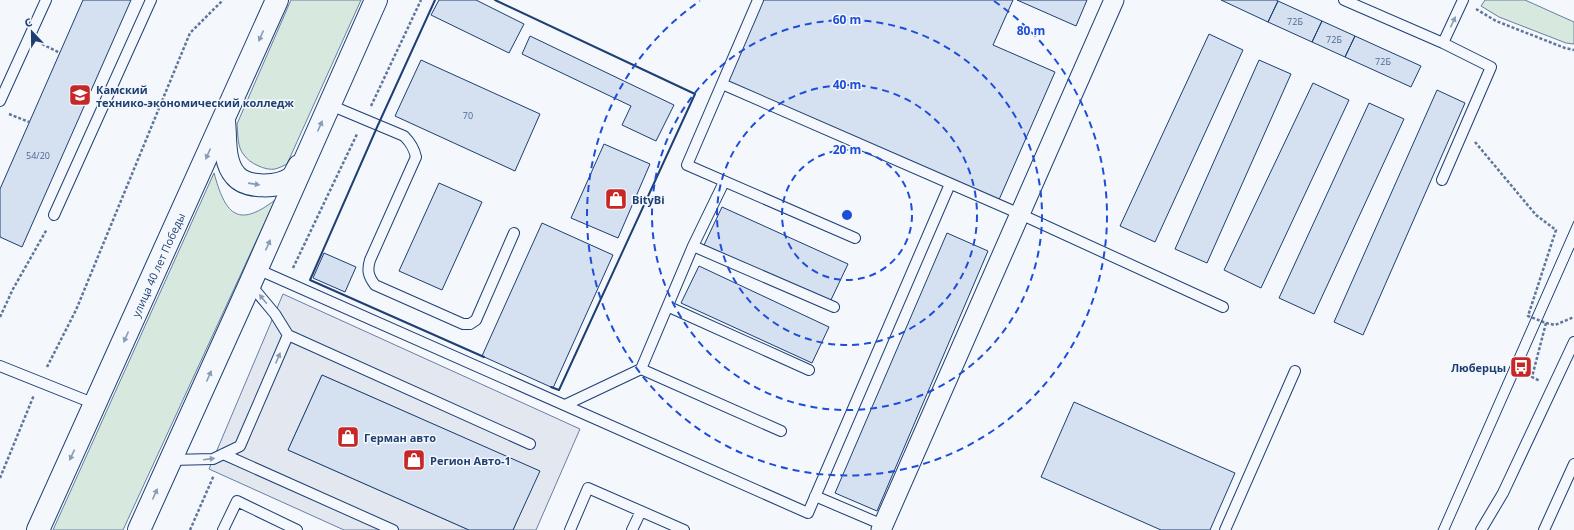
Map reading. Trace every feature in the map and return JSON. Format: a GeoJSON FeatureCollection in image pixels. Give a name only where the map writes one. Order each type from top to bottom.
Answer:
{"type":"FeatureCollection","features":[{"type":"Feature","properties":{"kind":"street","name":"улица 40 лет Победы"},"geometry":{"type":"LineString","coordinates":[[38,530],[277,0]]}},
{"type":"Feature","properties":{"kind":"street"},"geometry":{"type":"LineString","coordinates":[[139,530],[254,277],[376,0]]}},
{"type":"Feature","properties":{"kind":"street"},"geometry":{"type":"LineString","coordinates":[[882,528],[1114,0]]}},
{"type":"Feature","properties":{"kind":"street"},"geometry":{"type":"LineString","coordinates":[[224,118],[227,159],[235,176],[249,184],[275,186],[293,177],[311,147]]}},
{"type":"Feature","properties":{"kind":"lane"},"geometry":{"type":"LineString","coordinates":[[0,101],[46,0]]}},
{"type":"Feature","properties":{"kind":"lane"},"geometry":{"type":"LineString","coordinates":[[54,215],[151,0]]}},
{"type":"Feature","properties":{"kind":"lane"},"geometry":{"type":"LineString","coordinates":[[758,0],[687,165],[855,238]]}},
{"type":"Feature","properties":{"kind":"lane"},"geometry":{"type":"LineString","coordinates":[[1344,0],[1443,43],[1491,67],[1442,180]]}},
{"type":"Feature","properties":{"kind":"lane"},"geometry":{"type":"LineString","coordinates":[[1443,43],[1463,1]]}},
{"type":"Feature","properties":{"kind":"lane"},"geometry":{"type":"LineString","coordinates":[[722,84],[1020,214],[1223,307]]}},
{"type":"Feature","properties":{"kind":"lane"},"geometry":{"type":"LineString","coordinates":[[330,105],[404,136],[410,141],[414,149],[416,157],[370,260],[368,269],[370,278],[375,285],[463,324],[470,324],[476,320],[514,233]]}},
{"type":"Feature","properties":{"kind":"lane"},"geometry":{"type":"LineString","coordinates":[[565,405],[641,369],[669,307],[693,246],[724,182]]}},
{"type":"Feature","properties":{"kind":"lane"},"geometry":{"type":"LineString","coordinates":[[254,277],[286,282],[808,512],[950,184]]}},
{"type":"Feature","properties":{"kind":"lane"},"geometry":{"type":"LineString","coordinates":[[693,246],[834,307]]}},
{"type":"Feature","properties":{"kind":"lane"},"geometry":{"type":"LineString","coordinates":[[254,277],[288,335],[530,444]]}},
{"type":"Feature","properties":{"kind":"lane"},"geometry":{"type":"LineString","coordinates":[[669,307],[809,370]]}},
{"type":"Feature","properties":{"kind":"lane"},"geometry":{"type":"LineString","coordinates":[[170,460],[213,459],[240,446],[288,335]]}},
{"type":"Feature","properties":{"kind":"lane"},"geometry":{"type":"LineString","coordinates":[[1481,530],[1503,493],[1574,342]]}},
{"type":"Feature","properties":{"kind":"lane"},"geometry":{"type":"LineString","coordinates":[[0,366],[39,383],[95,404]]}},
{"type":"Feature","properties":{"kind":"lane"},"geometry":{"type":"LineString","coordinates":[[641,369],[781,431]]}},
{"type":"Feature","properties":{"kind":"lane"},"geometry":{"type":"LineString","coordinates":[[1225,530],[1295,371]]}},
{"type":"Feature","properties":{"kind":"lane"},"geometry":{"type":"LineString","coordinates":[[223,454],[393,530]]}},
{"type":"Feature","properties":{"kind":"lane"},"geometry":{"type":"LineString","coordinates":[[1544,530],[1574,464]]}},
{"type":"Feature","properties":{"kind":"lane"},"geometry":{"type":"LineString","coordinates":[[570,530],[588,488],[684,530]]}},
{"type":"Feature","properties":{"kind":"lane"},"geometry":{"type":"LineString","coordinates":[[815,496],[882,528]]}},
{"type":"Feature","properties":{"kind":"lane"},"geometry":{"type":"LineString","coordinates":[[224,530],[237,501],[297,530]]}},
{"type":"Feature","properties":{"kind":"lane"},"geometry":{"type":"LineString","coordinates":[[632,530],[641,511]]}},
{"type":"Feature","properties":{"kind":"path"},"geometry":{"type":"LineString","coordinates":[[0,478],[39,383],[76,310],[190,33],[222,0]]}},
{"type":"Feature","properties":{"kind":"path"},"geometry":{"type":"LineString","coordinates":[[286,282],[421,0]]}},
{"type":"Feature","properties":{"kind":"path"},"geometry":{"type":"LineString","coordinates":[[1463,1],[1496,21],[1565,48],[1574,50]]}},
{"type":"Feature","properties":{"kind":"path"},"geometry":{"type":"LineString","coordinates":[[7,113],[29,122]]}},
{"type":"Feature","properties":{"kind":"path"},"geometry":{"type":"LineString","coordinates":[[1464,129],[1536,215],[1556,230],[1528,316],[1555,325],[1574,317]]}},
{"type":"Feature","properties":{"kind":"path"},"geometry":{"type":"LineString","coordinates":[[0,317],[13,289],[36,250],[54,215]]}},
{"type":"Feature","properties":{"kind":"path"},"geometry":{"type":"LineString","coordinates":[[1532,377],[1546,323]]}},
{"type":"Feature","properties":{"kind":"path"},"geometry":{"type":"LineString","coordinates":[[190,530],[223,454]]}},
{"type":"Feature","properties":{"kind":"shaded area"},"geometry":{"type":"Polygon","coordinates":[[[291,0],[361,0],[287,164],[280,168],[267,169],[250,161],[242,152],[238,140],[237,124],[291,0]]]}},
{"type":"Feature","properties":{"kind":"shaded area"},"geometry":{"type":"Polygon","coordinates":[[[1485,0],[1525,0],[1574,22],[1574,44],[1566,43],[1499,17],[1481,6],[1485,0]]]}},
{"type":"Feature","properties":{"kind":"shaded area"},"geometry":{"type":"Polygon","coordinates":[[[214,173],[223,198],[228,207],[234,212],[241,215],[251,214],[262,209],[275,200],[123,530],[53,530],[214,173]]]}},
{"type":"Feature","properties":{"kind":"shaded area"},"geometry":{"type":"Polygon","coordinates":[[[283,294],[580,429],[536,530],[513,530],[539,471],[322,375],[288,450],[469,530],[344,530],[209,469],[283,294]]]}},
{"type":"Feature","properties":{"kind":"building"},"geometry":{"type":"Polygon","coordinates":[[[83,0],[131,0],[22,247],[0,237],[0,189],[83,0]]]}},
{"type":"Feature","properties":{"kind":"building"},"geometry":{"type":"Polygon","coordinates":[[[439,0],[476,0],[524,24],[509,53],[431,15],[439,0]]]}},
{"type":"Feature","properties":{"kind":"building"},"geometry":{"type":"Polygon","coordinates":[[[762,0],[1013,0],[993,45],[1055,72],[998,202],[726,82],[762,0]]]}},
{"type":"Feature","properties":{"kind":"building"},"geometry":{"type":"Polygon","coordinates":[[[1017,0],[1087,0],[1076,26],[1017,0]]]}},
{"type":"Feature","properties":{"kind":"building"},"geometry":{"type":"Polygon","coordinates":[[[1221,0],[1276,0],[1278,1],[1268,22],[1221,0]]]}},
{"type":"Feature","properties":{"kind":"building"},"geometry":{"type":"Polygon","coordinates":[[[1278,1],[1322,21],[1312,42],[1268,22],[1278,1]]]}},
{"type":"Feature","properties":{"kind":"building"},"geometry":{"type":"Polygon","coordinates":[[[1322,21],[1355,36],[1345,57],[1312,42],[1322,21]]]}},
{"type":"Feature","properties":{"kind":"building"},"geometry":{"type":"Polygon","coordinates":[[[1209,34],[1243,50],[1155,242],[1120,226],[1209,34]]]}},
{"type":"Feature","properties":{"kind":"building"},"geometry":{"type":"Polygon","coordinates":[[[530,36],[674,105],[656,141],[622,125],[631,106],[522,54],[530,36]]]}},
{"type":"Feature","properties":{"kind":"building"},"geometry":{"type":"Polygon","coordinates":[[[1355,36],[1421,66],[1411,87],[1345,57],[1355,36]]]}},
{"type":"Feature","properties":{"kind":"building"},"geometry":{"type":"Polygon","coordinates":[[[421,60],[540,114],[515,171],[395,116],[421,60]]]}},
{"type":"Feature","properties":{"kind":"building"},"geometry":{"type":"Polygon","coordinates":[[[1259,60],[1291,74],[1207,263],[1175,249],[1259,60]]]}},
{"type":"Feature","properties":{"kind":"building"},"geometry":{"type":"Polygon","coordinates":[[[1313,83],[1349,100],[1261,288],[1224,270],[1313,83]]]}},
{"type":"Feature","properties":{"kind":"building"},"geometry":{"type":"Polygon","coordinates":[[[1437,90],[1465,103],[1363,335],[1334,322],[1437,90]]]}},
{"type":"Feature","properties":{"kind":"building"},"geometry":{"type":"Polygon","coordinates":[[[1369,103],[1404,119],[1314,314],[1279,298],[1369,103]]]}},
{"type":"Feature","properties":{"kind":"building"},"geometry":{"type":"Polygon","coordinates":[[[604,144],[650,164],[618,238],[571,218],[604,144]]]}},
{"type":"Feature","properties":{"kind":"building"},"geometry":{"type":"Polygon","coordinates":[[[439,183],[482,202],[442,290],[399,271],[439,183]]]}},
{"type":"Feature","properties":{"kind":"building"},"geometry":{"type":"Polygon","coordinates":[[[722,207],[848,264],[830,302],[704,245],[722,207]]]}},
{"type":"Feature","properties":{"kind":"building"},"geometry":{"type":"Polygon","coordinates":[[[542,223],[613,255],[553,388],[482,356],[542,223]]]}},
{"type":"Feature","properties":{"kind":"building"},"geometry":{"type":"Polygon","coordinates":[[[947,233],[988,251],[877,511],[835,493],[947,233]]]}},
{"type":"Feature","properties":{"kind":"building"},"geometry":{"type":"Polygon","coordinates":[[[324,253],[356,267],[345,292],[313,278],[324,253]]]}},
{"type":"Feature","properties":{"kind":"building"},"geometry":{"type":"Polygon","coordinates":[[[699,266],[829,327],[812,363],[681,303],[699,266]]]}},
{"type":"Feature","properties":{"kind":"building","name":"Регион Авто-1"},"geometry":{"type":"Polygon","coordinates":[[[322,375],[540,471],[513,530],[469,530],[288,450],[322,375]]]}},
{"type":"Feature","properties":{"kind":"building"},"geometry":{"type":"Polygon","coordinates":[[[1074,402],[1235,473],[1210,530],[1161,530],[1041,477],[1074,402]]]}},
{"type":"Feature","properties":{"kind":"tram line"},"geometry":{"type":"LineString","coordinates":[[1438,530],[1574,221]]}},
{"type":"Feature","properties":{"kind":"tram line"},"geometry":{"type":"LineString","coordinates":[[1449,530],[1574,248]]}},
{"type":"Feature","properties":{"kind":"wall"},"geometry":{"type":"LineString","coordinates":[[435,0],[310,280],[484,357]]}},
{"type":"Feature","properties":{"kind":"wall"},"geometry":{"type":"LineString","coordinates":[[495,0],[695,94],[559,390],[551,387]]}},
{"type":"Feature","properties":{"kind":"place","name":"Камский технико-экономический колледж"},"geometry":{"type":"Point","coordinates":[80,95]}},
{"type":"Feature","properties":{"kind":"place","name":"BityBi"},"geometry":{"type":"Point","coordinates":[616,199]}},
{"type":"Feature","properties":{"kind":"place","name":"Люберцы"},"geometry":{"type":"Point","coordinates":[1521,367]}},
{"type":"Feature","properties":{"kind":"place","name":"Герман авто"},"geometry":{"type":"Point","coordinates":[348,437]}},
{"type":"Feature","properties":{"kind":"place","name":"Регион Авто-1"},"geometry":{"type":"Point","coordinates":[414,460]}}]}
